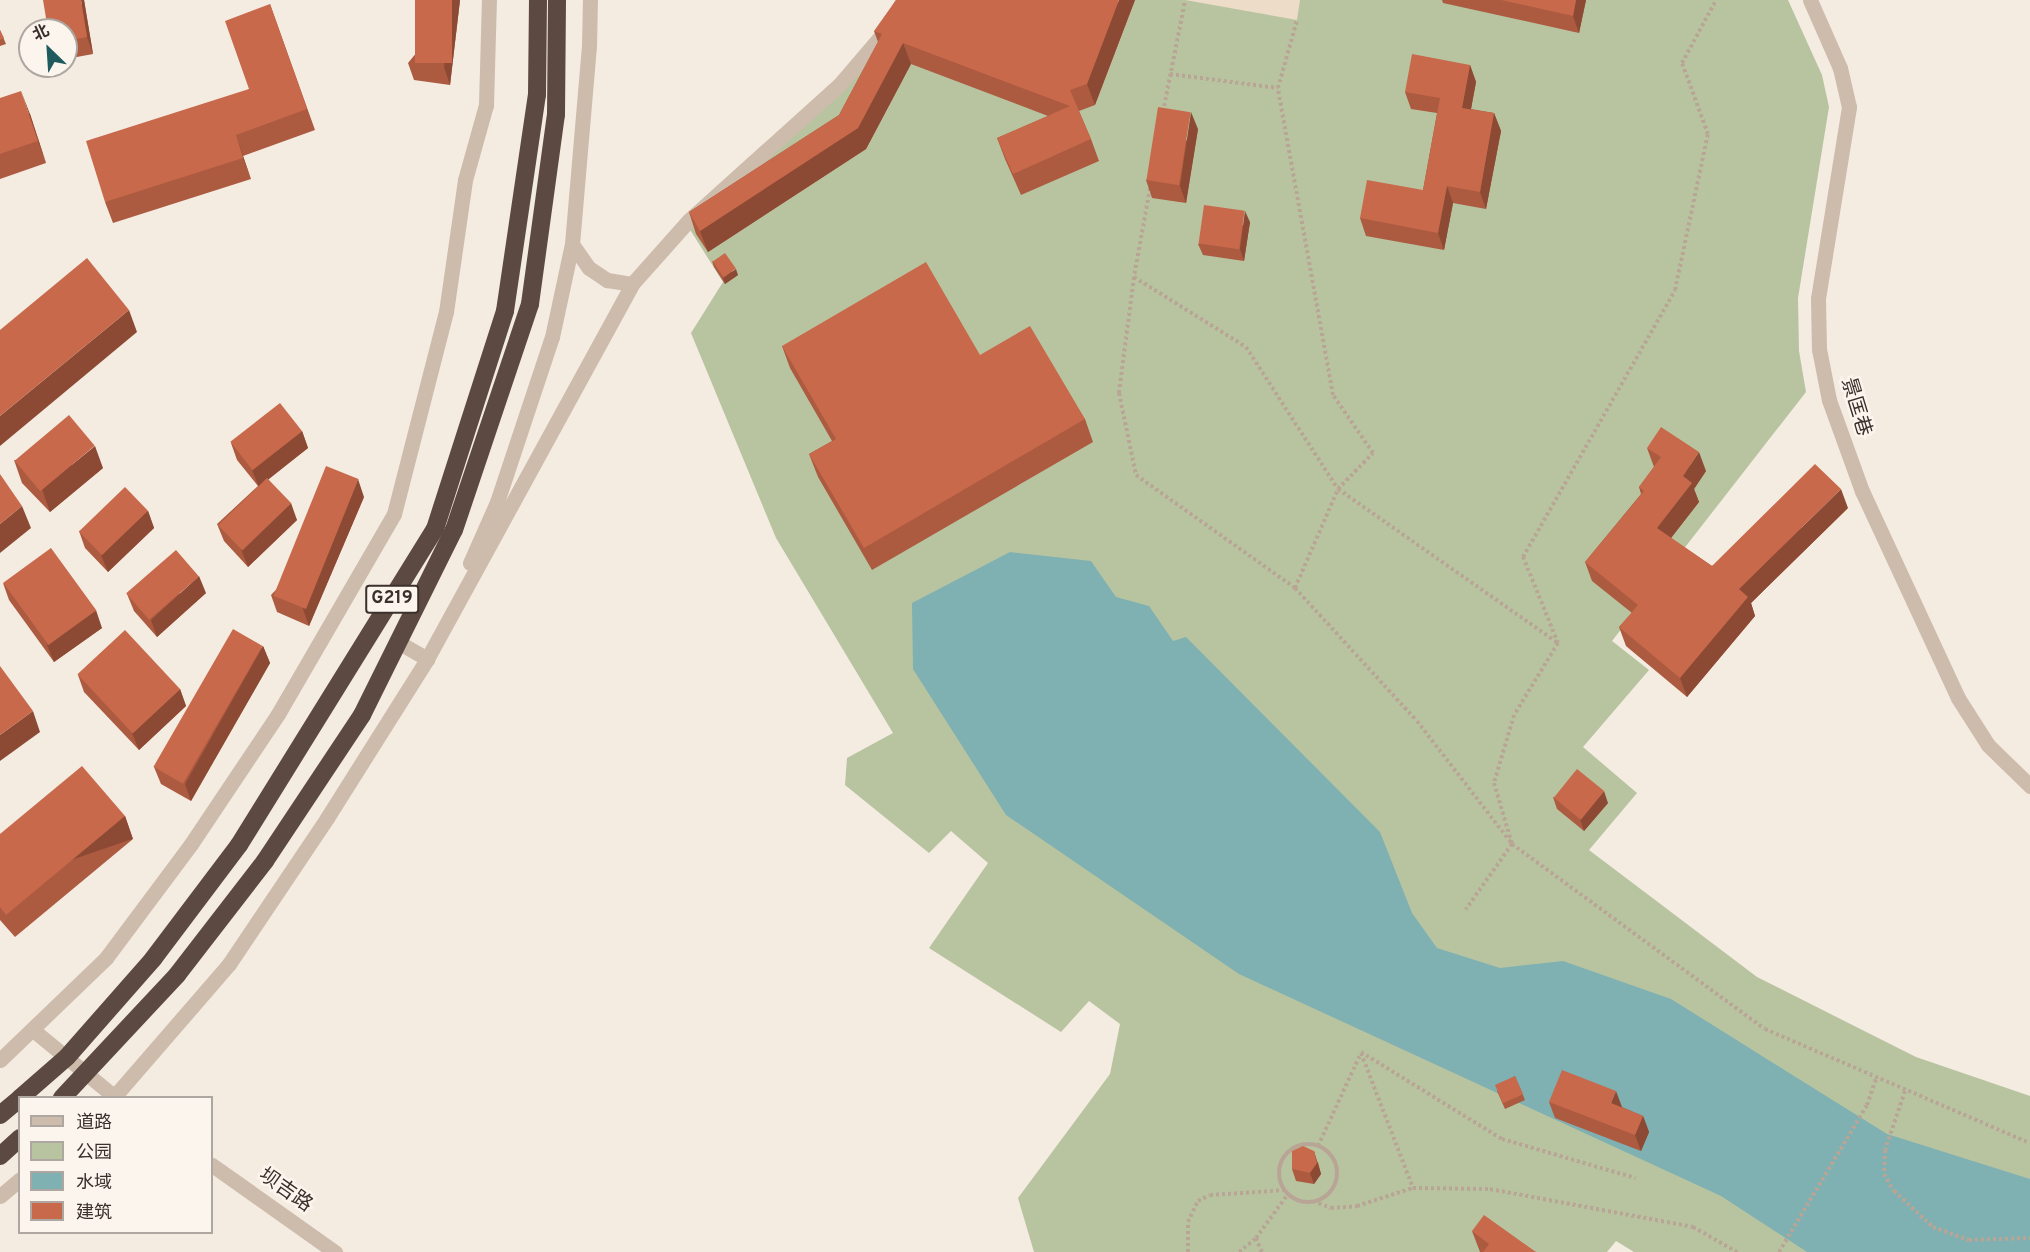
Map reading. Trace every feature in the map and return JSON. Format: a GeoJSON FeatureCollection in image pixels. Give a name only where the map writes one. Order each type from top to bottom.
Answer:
{"type":"FeatureCollection","features":[{"type":"Feature","properties":{"kind":"highway","name":"G219"},"geometry":{"type":"LineString","coordinates":[[22,1096],[67,1057],[153,958],[239,845],[435,529],[505,311],[537,94],[538,0]]}},
{"type":"Feature","properties":{"kind":"highway","name":"G219"},"geometry":{"type":"LineString","coordinates":[[64,1096],[177,975],[265,861],[362,715],[454,530],[530,304],[556,115],[557,0]]}},
{"type":"Feature","properties":{"kind":"highway","name":"G219"},"geometry":{"type":"LineString","coordinates":[[0,1115],[18,1100]]}},
{"type":"Feature","properties":{"kind":"highway"},"geometry":{"type":"LineString","coordinates":[[0,1156],[18,1140]]}},
{"type":"Feature","properties":{"kind":"street"},"geometry":{"type":"LineString","coordinates":[[0,1060],[106,958],[191,844],[278,714],[394,514],[446,312],[465,180],[486,105],[489,0]]}},
{"type":"Feature","properties":{"kind":"street"},"geometry":{"type":"LineString","coordinates":[[427,659],[496,502],[552,337],[572,244],[588,70],[590,0]]}},
{"type":"Feature","properties":{"kind":"street"},"geometry":{"type":"LineString","coordinates":[[115,1096],[229,964],[327,818],[427,659],[632,284],[689,220],[845,79],[885,30],[903,0]]}},
{"type":"Feature","properties":{"kind":"street","name":"景匡巷"},"geometry":{"type":"LineString","coordinates":[[1810,0],[1840,68],[1849,107],[1818,299],[1818,349],[1829,400],[1862,490],[1958,698],[1989,745],[2030,786]]}},
{"type":"Feature","properties":{"kind":"street"},"geometry":{"type":"LineString","coordinates":[[572,244],[589,268],[607,280],[632,284]]}},
{"type":"Feature","properties":{"kind":"street"},"geometry":{"type":"LineString","coordinates":[[398,642],[427,659]]}},
{"type":"Feature","properties":{"kind":"street"},"geometry":{"type":"LineString","coordinates":[[33,1030],[113,1096]]}},
{"type":"Feature","properties":{"kind":"street","name":"坝吉路"},"geometry":{"type":"LineString","coordinates":[[213,1166],[335,1252]]}},
{"type":"Feature","properties":{"kind":"street"},"geometry":{"type":"LineString","coordinates":[[0,1196],[18,1181]]}},
{"type":"Feature","properties":{"kind":"path"},"geometry":{"type":"LineString","coordinates":[[1558,643],[1523,557],[1675,290],[1708,134],[1682,63],[1716,0]]}},
{"type":"Feature","properties":{"kind":"path"},"geometry":{"type":"LineString","coordinates":[[1162,119],[1185,1]]}},
{"type":"Feature","properties":{"kind":"path"},"geometry":{"type":"LineString","coordinates":[[1295,588],[1338,489],[1372,453],[1332,394],[1278,87],[1297,20]]}},
{"type":"Feature","properties":{"kind":"path"},"geometry":{"type":"LineString","coordinates":[[1170,74],[1278,87]]}},
{"type":"Feature","properties":{"kind":"path"},"geometry":{"type":"LineString","coordinates":[[1152,175],[1134,277],[1119,393],[1136,475],[1295,588],[1417,721],[1512,844],[1765,1029],[1876,1079],[2030,1143]]}},
{"type":"Feature","properties":{"kind":"path"},"geometry":{"type":"LineString","coordinates":[[1134,277],[1245,347],[1338,489],[1558,643]]}},
{"type":"Feature","properties":{"kind":"path"},"geometry":{"type":"LineString","coordinates":[[1512,844],[1494,783],[1514,715],[1558,643]]}},
{"type":"Feature","properties":{"kind":"path"},"geometry":{"type":"LineString","coordinates":[[1466,909],[1512,844]]}},
{"type":"Feature","properties":{"kind":"path"},"geometry":{"type":"LineString","coordinates":[[1318,1146],[1361,1052]]}},
{"type":"Feature","properties":{"kind":"path"},"geometry":{"type":"LineString","coordinates":[[1361,1052],[1502,1139],[1635,1178]]}},
{"type":"Feature","properties":{"kind":"path"},"geometry":{"type":"LineString","coordinates":[[1361,1052],[1413,1188]]}},
{"type":"Feature","properties":{"kind":"path"},"geometry":{"type":"LineString","coordinates":[[1779,1252],[1867,1105],[1876,1079]]}},
{"type":"Feature","properties":{"kind":"path"},"geometry":{"type":"LineString","coordinates":[[1905,1091],[1892,1126],[1884,1174],[1894,1191],[1932,1227],[1969,1240],[2030,1238]]}},
{"type":"Feature","properties":{"kind":"path"},"geometry":{"type":"LineString","coordinates":[[1287,1192],[1279,1169],[1287,1153],[1302,1144],[1318,1146],[1333,1159],[1336,1176],[1329,1192],[1313,1201]]}},
{"type":"Feature","properties":{"kind":"path"},"geometry":{"type":"LineString","coordinates":[[1188,1252],[1188,1222],[1198,1202],[1210,1195],[1287,1192],[1331,1208],[1357,1206],[1413,1188],[1490,1189],[1693,1227],[1737,1252]]}},
{"type":"Feature","properties":{"kind":"path"},"geometry":{"type":"LineString","coordinates":[[1239,1252],[1256,1238],[1287,1192]]}},
{"type":"Feature","properties":{"kind":"path"},"geometry":{"type":"LineString","coordinates":[[1256,1238],[1262,1252]]}},
{"type":"Feature","properties":{"kind":"green space"},"geometry":{"type":"Polygon","coordinates":[[[1135,0],[1788,0],[1822,75],[1829,107],[1798,298],[1799,351],[1806,392],[1612,641],[1649,670],[1583,747],[1637,793],[1589,850],[1757,977],[1916,1057],[2030,1096],[2030,1252],[1634,1252],[1616,1241],[1607,1252],[1034,1252],[1018,1198],[1110,1074],[1120,1024],[1089,1001],[1061,1032],[929,948],[988,863],[951,831],[929,853],[845,785],[847,758],[893,733],[776,538],[691,333],[723,282],[689,228],[881,52],[1095,105],[1135,0]]]}},
{"type":"Feature","properties":{"kind":"shaded area"},"geometry":{"type":"Polygon","coordinates":[[[1185,0],[1300,0],[1297,20],[1185,0]]]}},
{"type":"Feature","properties":{"kind":"water"},"geometry":{"type":"Polygon","coordinates":[[[1010,552],[1091,561],[1116,597],[1149,606],[1173,641],[1186,637],[1380,832],[1412,913],[1437,948],[1500,968],[1563,961],[1671,999],[1887,1134],[2030,1179],[2030,1252],[1807,1252],[1721,1196],[1239,974],[1006,815],[913,669],[912,603],[1010,552]]]}},
{"type":"Feature","properties":{"kind":"building"},"geometry":{"type":"Polygon","coordinates":[[[43,0],[81,0],[87,37],[78,39],[78,18],[46,18],[43,0]]]}},
{"type":"Feature","properties":{"kind":"building"},"geometry":{"type":"Polygon","coordinates":[[[415,0],[452,0],[452,63],[415,63],[415,0]]]}},
{"type":"Feature","properties":{"kind":"building"},"geometry":{"type":"Polygon","coordinates":[[[896,0],[1119,0],[1087,84],[1070,90],[1091,139],[1013,174],[997,138],[1070,106],[903,43],[858,128],[700,231],[689,212],[839,115],[882,34],[874,31],[896,0]]]}},
{"type":"Feature","properties":{"kind":"building"},"geometry":{"type":"Polygon","coordinates":[[[1501,0],[1576,0],[1573,16],[1501,0]]]}},
{"type":"Feature","properties":{"kind":"building"},"geometry":{"type":"Polygon","coordinates":[[[270,4],[307,109],[236,135],[243,158],[105,202],[86,141],[249,89],[225,21],[270,4]]]}},
{"type":"Feature","properties":{"kind":"building"},"geometry":{"type":"Polygon","coordinates":[[[1412,54],[1470,65],[1462,108],[1494,113],[1480,192],[1447,186],[1438,233],[1360,218],[1367,180],[1423,190],[1440,98],[1405,92],[1412,54]]]}},
{"type":"Feature","properties":{"kind":"building"},"geometry":{"type":"Polygon","coordinates":[[[21,91],[38,141],[0,154],[0,98],[21,91]]]}},
{"type":"Feature","properties":{"kind":"building"},"geometry":{"type":"Polygon","coordinates":[[[1158,107],[1191,112],[1179,185],[1146,180],[1158,107]]]}},
{"type":"Feature","properties":{"kind":"building"},"geometry":{"type":"Polygon","coordinates":[[[1204,205],[1245,211],[1239,249],[1199,244],[1204,205]]]}},
{"type":"Feature","properties":{"kind":"building"},"geometry":{"type":"Polygon","coordinates":[[[725,253],[736,269],[724,277],[713,262],[725,253]]]}},
{"type":"Feature","properties":{"kind":"building"},"geometry":{"type":"Polygon","coordinates":[[[87,258],[129,310],[0,416],[0,330],[87,258]]]}},
{"type":"Feature","properties":{"kind":"building"},"geometry":{"type":"Polygon","coordinates":[[[926,262],[980,355],[1030,326],[1085,419],[864,548],[809,454],[836,439],[782,346],[926,262]]]}},
{"type":"Feature","properties":{"kind":"building"},"geometry":{"type":"Polygon","coordinates":[[[280,403],[302,431],[253,470],[230,442],[280,403]]]}},
{"type":"Feature","properties":{"kind":"building"},"geometry":{"type":"Polygon","coordinates":[[[69,415],[95,446],[40,491],[15,461],[69,415]]]}},
{"type":"Feature","properties":{"kind":"building"},"geometry":{"type":"Polygon","coordinates":[[[1661,427],[1699,452],[1683,476],[1692,483],[1657,528],[1712,566],[1815,464],[1841,489],[1739,589],[1748,597],[1680,678],[1619,627],[1638,605],[1585,562],[1644,491],[1639,487],[1661,457],[1647,448],[1661,427]]]}},
{"type":"Feature","properties":{"kind":"building"},"geometry":{"type":"Polygon","coordinates":[[[326,466],[358,479],[306,609],[274,596],[326,466]]]}},
{"type":"Feature","properties":{"kind":"building"},"geometry":{"type":"Polygon","coordinates":[[[0,474],[22,506],[0,524],[0,474]]]}},
{"type":"Feature","properties":{"kind":"building"},"geometry":{"type":"Polygon","coordinates":[[[267,478],[291,503],[242,550],[218,525],[267,478]]]}},
{"type":"Feature","properties":{"kind":"building"},"geometry":{"type":"Polygon","coordinates":[[[125,487],[148,511],[102,555],[79,531],[125,487]]]}},
{"type":"Feature","properties":{"kind":"building"},"geometry":{"type":"Polygon","coordinates":[[[51,548],[96,610],[49,645],[3,583],[51,548]]]}},
{"type":"Feature","properties":{"kind":"building"},"geometry":{"type":"Polygon","coordinates":[[[176,550],[199,576],[149,620],[126,593],[176,550]]]}},
{"type":"Feature","properties":{"kind":"building"},"geometry":{"type":"Polygon","coordinates":[[[233,629],[262,646],[183,784],[154,767],[233,629]]]}},
{"type":"Feature","properties":{"kind":"building"},"geometry":{"type":"Polygon","coordinates":[[[125,630],[180,689],[133,734],[77,674],[125,630]]]}},
{"type":"Feature","properties":{"kind":"building"},"geometry":{"type":"Polygon","coordinates":[[[0,666],[33,711],[0,735],[0,666]]]}},
{"type":"Feature","properties":{"kind":"building"},"geometry":{"type":"Polygon","coordinates":[[[82,766],[125,816],[6,915],[0,907],[0,834],[82,766]]]}},
{"type":"Feature","properties":{"kind":"building"},"geometry":{"type":"Polygon","coordinates":[[[1577,769],[1604,791],[1581,820],[1554,798],[1577,769]]]}},
{"type":"Feature","properties":{"kind":"building"},"geometry":{"type":"Polygon","coordinates":[[[1562,1070],[1616,1091],[1611,1103],[1643,1116],[1635,1135],[1549,1102],[1562,1070]]]}},
{"type":"Feature","properties":{"kind":"building"},"geometry":{"type":"Polygon","coordinates":[[[1515,1076],[1523,1094],[1503,1103],[1495,1085],[1515,1076]]]}},
{"type":"Feature","properties":{"kind":"building"},"geometry":{"type":"Polygon","coordinates":[[[1303,1146],[1314,1151],[1317,1163],[1310,1173],[1292,1169],[1292,1151],[1303,1146]]]}},
{"type":"Feature","properties":{"kind":"building"},"geometry":{"type":"Polygon","coordinates":[[[1484,1215],[1536,1252],[1483,1252],[1489,1244],[1472,1231],[1484,1215]]]}}]}
